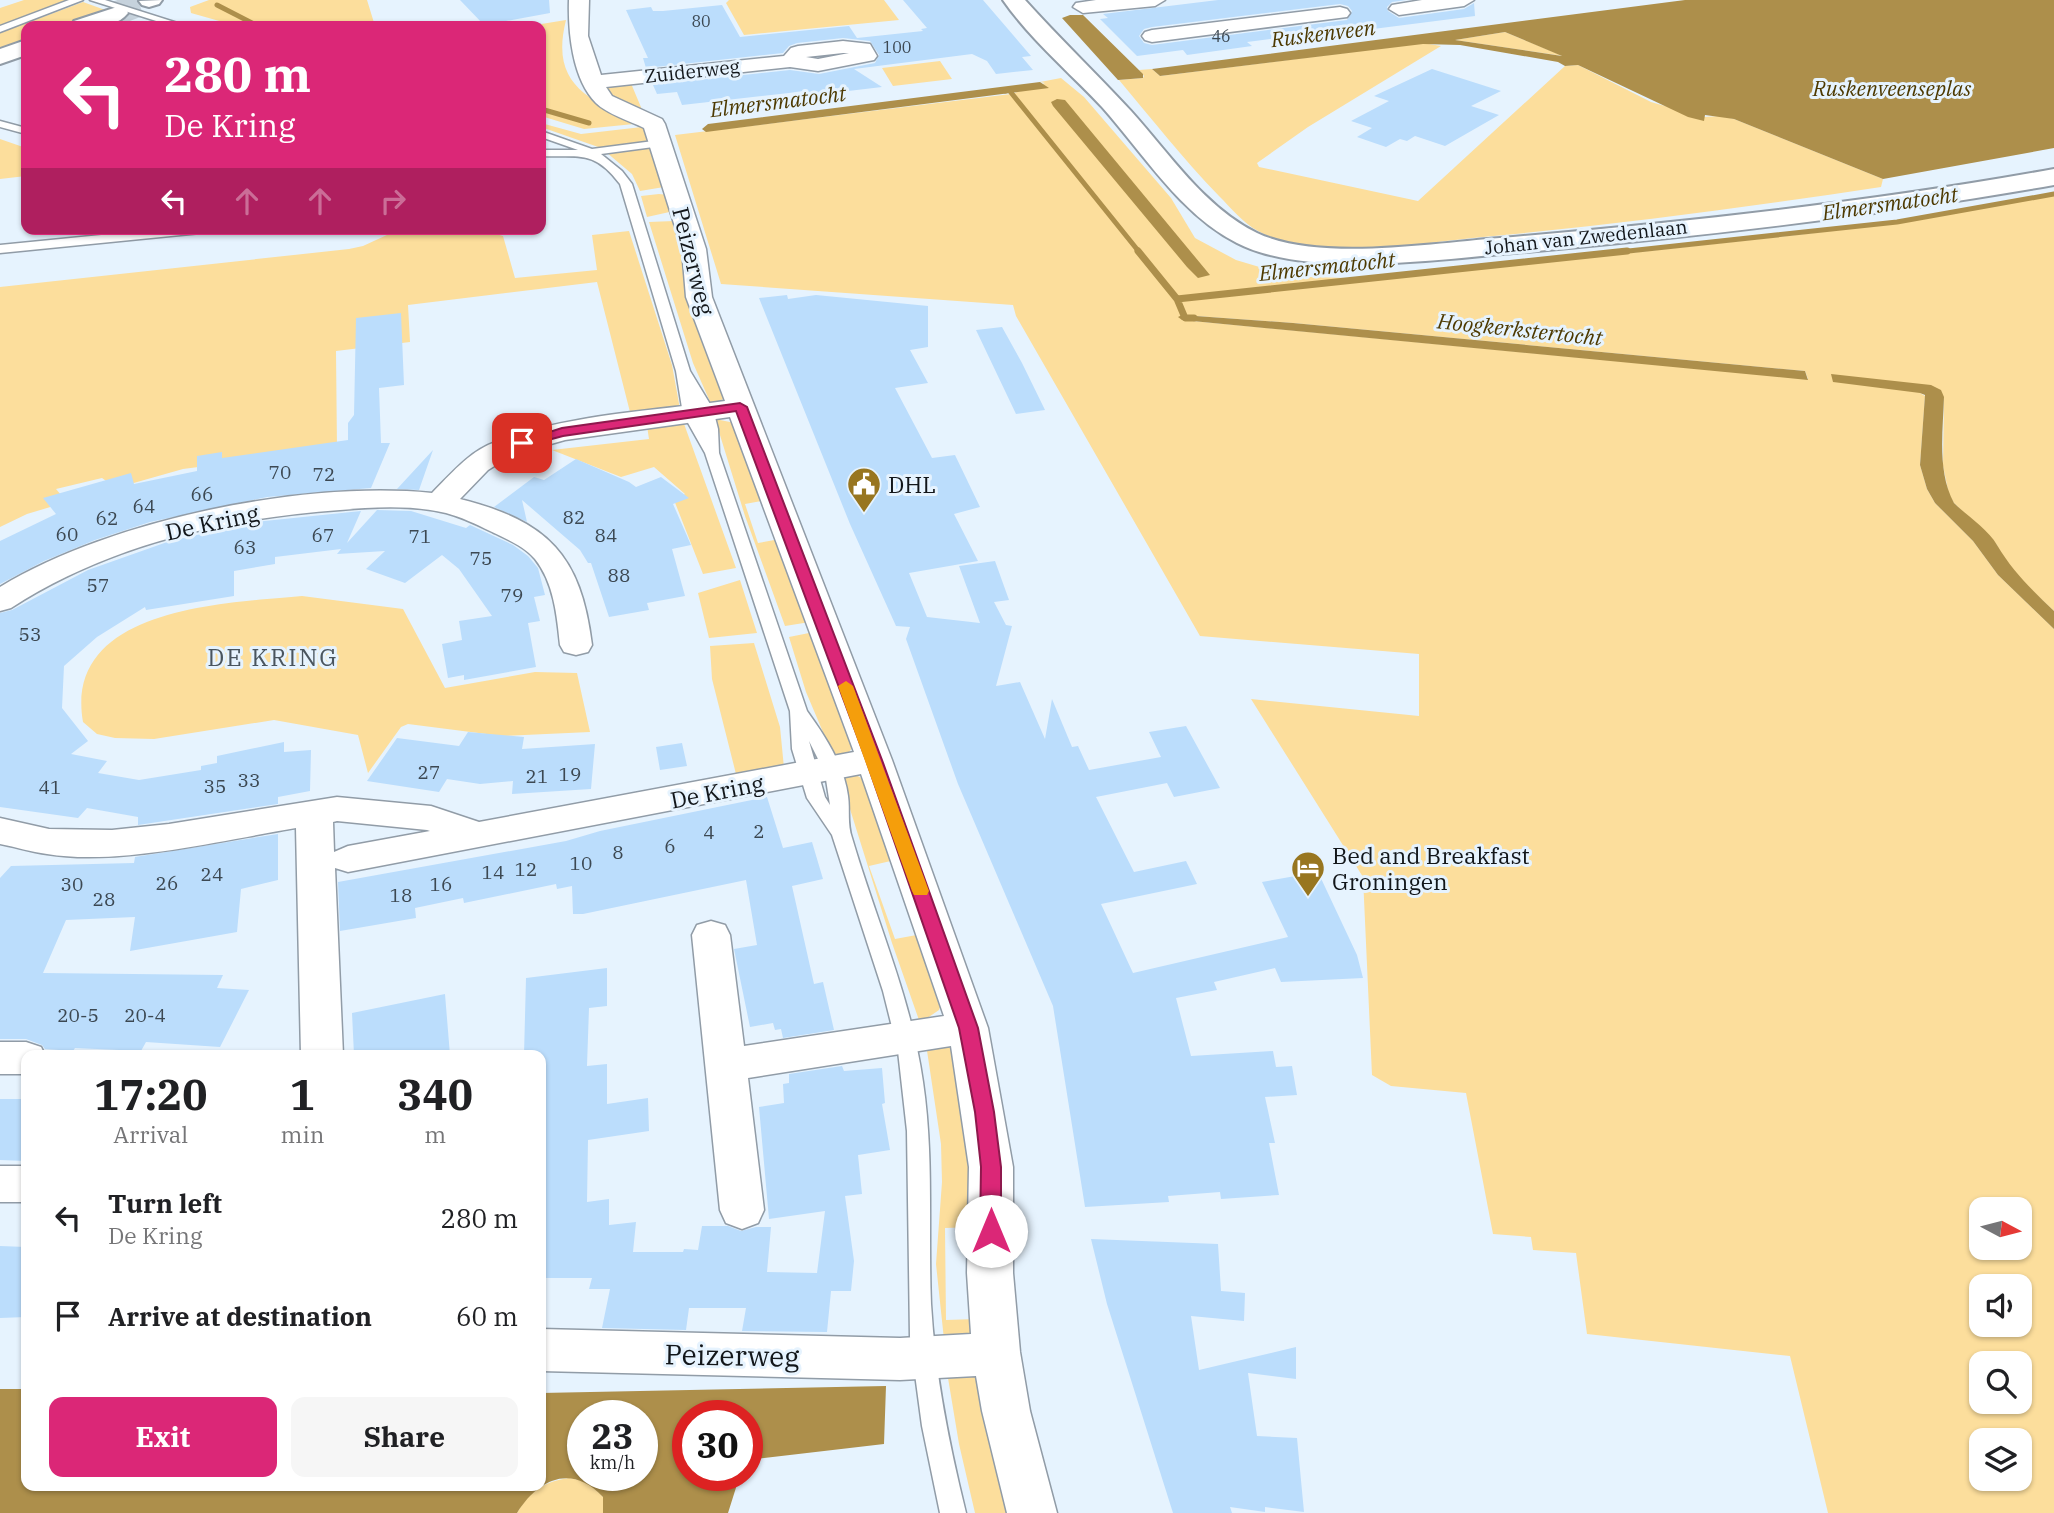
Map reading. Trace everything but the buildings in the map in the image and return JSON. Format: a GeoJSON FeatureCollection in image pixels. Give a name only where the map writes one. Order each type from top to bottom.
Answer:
{"type":"FeatureCollection","features":[{"type":"Feature","properties":{"kind":"main road","name":"Johan van Zwedenlaan"},"geometry":{"type":"LineString","coordinates":[[1013,0],[1197,201],[1202,220],[1209,229],[1232,245],[1265,257],[1300,264],[1374,264],[1413,254],[1856,210],[2054,177]]}},
{"type":"Feature","properties":{"kind":"main road"},"geometry":{"type":"LineString","coordinates":[[95,21],[117,13]]}},
{"type":"Feature","properties":{"kind":"main road"},"geometry":{"type":"LineString","coordinates":[[0,57],[21,49]]}},
{"type":"Feature","properties":{"kind":"main road","name":"Johan van Zwedenlaan"},"geometry":{"type":"LineString","coordinates":[[1759,218],[2054,166]]}},
{"type":"Feature","properties":{"kind":"street","name":"Zuiderweg"},"geometry":{"type":"LineString","coordinates":[[579,0],[578,36],[593,82],[604,100],[658,134]]}},
{"type":"Feature","properties":{"kind":"street"},"geometry":{"type":"LineString","coordinates":[[1083,7],[1155,0]]}},
{"type":"Feature","properties":{"kind":"street"},"geometry":{"type":"LineString","coordinates":[[1399,9],[1464,0]]}},
{"type":"Feature","properties":{"kind":"street"},"geometry":{"type":"LineString","coordinates":[[1209,9],[1229,26]]}},
{"type":"Feature","properties":{"kind":"street"},"geometry":{"type":"LineString","coordinates":[[1152,36],[1340,13]]}},
{"type":"Feature","properties":{"kind":"street","name":"Zuiderweg"},"geometry":{"type":"LineString","coordinates":[[593,82],[790,61]]}},
{"type":"Feature","properties":{"kind":"street","name":"Peizerweg"},"geometry":{"type":"LineString","coordinates":[[658,134],[694,249],[712,411],[874,760],[968,1028],[991,1167],[990,1273],[996,1352],[1006,1411],[1032,1513]]}},
{"type":"Feature","properties":{"kind":"street"},"geometry":{"type":"LineString","coordinates":[[439,503],[478,464],[502,449],[562,432],[712,411]]}},
{"type":"Feature","properties":{"kind":"street","name":"De Kring"},"geometry":{"type":"LineString","coordinates":[[0,601],[61,566],[118,544],[218,519],[332,502],[383,500],[439,503],[484,516],[521,534],[543,550],[563,576],[572,607],[576,645]]}},
{"type":"Feature","properties":{"kind":"street","name":"De Kring"},"geometry":{"type":"LineString","coordinates":[[348,859],[874,760]]}},
{"type":"Feature","properties":{"kind":"street"},"geometry":{"type":"LineString","coordinates":[[0,831],[49,842],[112,843],[169,837],[337,809],[431,818],[479,835]]}},
{"type":"Feature","properties":{"kind":"street"},"geometry":{"type":"LineString","coordinates":[[314,811],[322,1050]]}},
{"type":"Feature","properties":{"kind":"street"},"geometry":{"type":"LineString","coordinates":[[711,935],[742,1210]]}},
{"type":"Feature","properties":{"kind":"street"},"geometry":{"type":"LineString","coordinates":[[727,1065],[968,1028]]}},
{"type":"Feature","properties":{"kind":"street"},"geometry":{"type":"LineString","coordinates":[[0,1058],[21,1058]]}},
{"type":"Feature","properties":{"kind":"street"},"geometry":{"type":"LineString","coordinates":[[0,1184],[21,1184]]}},
{"type":"Feature","properties":{"kind":"street","name":"Peizerweg"},"geometry":{"type":"LineString","coordinates":[[546,1350],[924,1359],[996,1352]]}},
{"type":"Feature","properties":{"kind":"lane"},"geometry":{"type":"LineString","coordinates":[[22,21],[78,0]]}},
{"type":"Feature","properties":{"kind":"lane"},"geometry":{"type":"LineString","coordinates":[[95,0],[165,21]]}},
{"type":"Feature","properties":{"kind":"lane"},"geometry":{"type":"LineString","coordinates":[[0,29],[21,21]]}},
{"type":"Feature","properties":{"kind":"lane"},"geometry":{"type":"LineString","coordinates":[[0,124],[21,130]]}},
{"type":"Feature","properties":{"kind":"lane"},"geometry":{"type":"LineString","coordinates":[[546,153],[590,152],[658,134]]}},
{"type":"Feature","properties":{"kind":"lane","name":"Peizerweg"},"geometry":{"type":"LineString","coordinates":[[546,136],[590,152],[613,167],[626,184],[683,371],[685,399],[712,411],[695,429],[712,453],[799,711],[802,749],[820,771],[816,798],[840,832],[899,1010],[918,1129],[919,1279],[924,1359],[943,1471],[954,1513]]}},
{"type":"Feature","properties":{"kind":"lane"},"geometry":{"type":"LineString","coordinates":[[0,249],[141,235]]}},
{"type":"Feature","properties":{"kind":"shaded area"},"geometry":{"type":"Polygon","coordinates":[[[24,0],[69,0],[0,28],[0,8],[24,0]]]}},
{"type":"Feature","properties":{"kind":"shaded area"},"geometry":{"type":"Polygon","coordinates":[[[209,0],[367,0],[373,21],[219,21],[191,13],[190,7],[209,0]]]}},
{"type":"Feature","properties":{"kind":"shaded area"},"geometry":{"type":"Polygon","coordinates":[[[729,0],[884,0],[899,20],[744,35],[726,3],[729,0]]]}},
{"type":"Feature","properties":{"kind":"shaded area"},"geometry":{"type":"Polygon","coordinates":[[[83,2],[108,11],[81,21],[32,21],[83,2]]]}},
{"type":"Feature","properties":{"kind":"shaded area"},"geometry":{"type":"Polygon","coordinates":[[[566,20],[562,42],[563,60],[568,74],[577,86],[602,105],[636,122],[634,124],[584,129],[546,118],[546,23],[566,20]]]}},
{"type":"Feature","properties":{"kind":"shaded area"},"geometry":{"type":"Polygon","coordinates":[[[21,25],[21,44],[0,52],[0,33],[21,25]]]}},
{"type":"Feature","properties":{"kind":"shaded area"},"geometry":{"type":"Polygon","coordinates":[[[1505,32],[1563,56],[1455,40],[1505,32]]]}},
{"type":"Feature","properties":{"kind":"shaded area"},"geometry":{"type":"Polygon","coordinates":[[[1423,43],[1441,46],[1308,127],[1257,163],[1259,167],[1418,201],[1565,66],[1578,65],[1651,102],[1703,117],[1721,116],[1734,119],[1883,179],[1881,187],[1632,221],[1399,246],[1369,249],[1310,247],[1283,241],[1258,231],[1242,220],[1193,168],[1119,80],[1143,78],[1139,70],[1152,69],[1160,76],[1423,43]]]}},
{"type":"Feature","properties":{"kind":"shaded area"},"geometry":{"type":"Polygon","coordinates":[[[940,61],[952,79],[893,86],[882,68],[940,61]]]}},
{"type":"Feature","properties":{"kind":"shaded area"},"geometry":{"type":"Polygon","coordinates":[[[1061,78],[1084,97],[1171,198],[1195,238],[1236,260],[1283,274],[1309,277],[1388,279],[1796,235],[1907,222],[2054,195],[2054,611],[2023,582],[2001,555],[1997,545],[1949,495],[1943,466],[1944,397],[1920,393],[1925,396],[1920,465],[1927,489],[1935,503],[1973,541],[1998,575],[2054,629],[2054,1513],[1828,1513],[1790,1356],[1587,1334],[1576,1253],[1533,1250],[1531,1237],[1493,1234],[1466,1093],[1391,1086],[1372,1075],[1363,877],[1251,699],[1419,716],[1419,654],[1200,636],[1016,316],[1013,305],[721,284],[675,135],[1011,94],[1045,83],[1040,82],[1061,78]],[[1183,315],[1182,320],[1808,379],[1805,371],[1183,315]]]}},
{"type":"Feature","properties":{"kind":"shaded area"},"geometry":{"type":"Polygon","coordinates":[[[630,81],[643,112],[608,94],[605,86],[630,81]]]}},
{"type":"Feature","properties":{"kind":"shaded area"},"geometry":{"type":"Polygon","coordinates":[[[546,124],[581,134],[642,127],[651,137],[644,142],[601,148],[546,129],[546,124]]]}},
{"type":"Feature","properties":{"kind":"shaded area"},"geometry":{"type":"Polygon","coordinates":[[[0,139],[21,146],[21,177],[0,179],[0,139]]]}},
{"type":"Feature","properties":{"kind":"shaded area"},"geometry":{"type":"Polygon","coordinates":[[[652,149],[664,187],[640,191],[632,174],[606,152],[652,149]]]}},
{"type":"Feature","properties":{"kind":"shaded area"},"geometry":{"type":"Polygon","coordinates":[[[668,195],[674,211],[647,217],[641,196],[668,195]]]}},
{"type":"Feature","properties":{"kind":"shaded area"},"geometry":{"type":"Polygon","coordinates":[[[674,221],[726,398],[711,404],[693,363],[649,222],[674,221]]]}},
{"type":"Feature","properties":{"kind":"shaded area"},"geometry":{"type":"Polygon","coordinates":[[[629,231],[672,365],[680,409],[631,416],[597,282],[408,305],[410,342],[336,351],[337,449],[183,469],[116,488],[102,478],[56,489],[67,502],[27,514],[0,527],[0,287],[363,246],[387,235],[499,235],[503,236],[515,278],[597,270],[592,235],[629,231]]]}},
{"type":"Feature","properties":{"kind":"shaded area"},"geometry":{"type":"Polygon","coordinates":[[[715,419],[735,423],[766,500],[745,504],[758,543],[780,539],[810,622],[785,626],[745,516],[715,419]]]}},
{"type":"Feature","properties":{"kind":"shaded area"},"geometry":{"type":"Polygon","coordinates":[[[683,421],[736,568],[703,574],[674,500],[685,494],[654,467],[621,477],[552,450],[649,439],[647,426],[683,421]]]}},
{"type":"Feature","properties":{"kind":"shaded area"},"geometry":{"type":"Polygon","coordinates":[[[740,580],[757,633],[709,638],[698,593],[740,580]]]}},
{"type":"Feature","properties":{"kind":"shaded area"},"geometry":{"type":"Polygon","coordinates":[[[302,596],[403,609],[445,688],[535,672],[577,673],[590,732],[502,736],[408,724],[401,727],[368,773],[358,735],[274,720],[154,739],[115,738],[97,734],[83,722],[84,684],[98,655],[123,633],[156,618],[194,609],[233,602],[302,596]]]}},
{"type":"Feature","properties":{"kind":"shaded area"},"geometry":{"type":"Polygon","coordinates":[[[814,632],[853,747],[849,752],[834,758],[806,692],[789,637],[814,632]]]}},
{"type":"Feature","properties":{"kind":"shaded area"},"geometry":{"type":"Polygon","coordinates":[[[754,643],[780,727],[784,768],[737,778],[712,679],[710,646],[754,643]]]}},
{"type":"Feature","properties":{"kind":"shaded area"},"geometry":{"type":"Polygon","coordinates":[[[839,774],[856,775],[863,779],[895,860],[869,866],[895,939],[922,934],[942,1001],[939,1010],[920,1023],[892,943],[839,774]]]}},
{"type":"Feature","properties":{"kind":"shaded area"},"geometry":{"type":"Polygon","coordinates":[[[926,1044],[949,1047],[961,1059],[974,1227],[945,1228],[946,1320],[976,1319],[966,1338],[945,1349],[936,1264],[942,1182],[941,1144],[926,1044]]]}},
{"type":"Feature","properties":{"kind":"shaded area"},"geometry":{"type":"Polygon","coordinates":[[[970,1371],[980,1379],[1014,1513],[975,1513],[959,1444],[947,1372],[970,1371]]]}},
{"type":"Feature","properties":{"kind":"shaded area"},"geometry":{"type":"Polygon","coordinates":[[[567,1478],[567,1491],[597,1491],[603,1497],[603,1513],[517,1513],[536,1491],[546,1491],[546,1485],[567,1478]]]}},
{"type":"Feature","properties":{"kind":"water","name":"Ruskenveenseplas"},"geometry":{"type":"Polygon","coordinates":[[[1685,0],[2054,0],[2054,148],[1883,179],[1734,119],[1705,115],[1704,121],[1688,117],[1578,65],[1565,66],[1558,62],[1460,45],[1423,44],[1160,76],[1152,69],[1685,0]],[[1505,32],[1455,40],[1562,56],[1505,32]]]}},
{"type":"Feature","properties":{"kind":"water"},"geometry":{"type":"Polygon","coordinates":[[[1083,15],[1143,74],[1143,78],[1118,80],[1062,18],[1083,15]]]}},
{"type":"Feature","properties":{"kind":"water"},"geometry":{"type":"Polygon","coordinates":[[[1040,82],[1049,88],[706,132],[702,129],[708,124],[1040,82]]]}},
{"type":"Feature","properties":{"kind":"water"},"geometry":{"type":"Polygon","coordinates":[[[1057,99],[1065,100],[1210,275],[1198,278],[1187,267],[1053,106],[1051,102],[1057,99]]]}},
{"type":"Feature","properties":{"kind":"water"},"geometry":{"type":"Polygon","coordinates":[[[1182,315],[1805,371],[1808,380],[1182,320],[1178,317],[1182,315]]]}},
{"type":"Feature","properties":{"kind":"water"},"geometry":{"type":"Polygon","coordinates":[[[1831,374],[1931,385],[1941,390],[1944,397],[1943,465],[1954,503],[1993,539],[2016,572],[2054,611],[2054,629],[1998,575],[1973,541],[1935,503],[1927,489],[1920,465],[1925,395],[1833,382],[1831,374]]]}},
{"type":"Feature","properties":{"kind":"water"},"geometry":{"type":"Polygon","coordinates":[[[886,1386],[884,1444],[763,1458],[763,1400],[672,1400],[672,1491],[735,1491],[728,1513],[603,1513],[603,1497],[596,1491],[658,1491],[658,1400],[567,1400],[567,1478],[546,1484],[546,1393],[886,1386]]]}},
{"type":"Feature","properties":{"kind":"water"},"geometry":{"type":"Polygon","coordinates":[[[0,1389],[21,1389],[21,1491],[535,1491],[517,1513],[0,1513],[0,1389]]]}},
{"type":"Feature","properties":{"kind":"waterway","name":"Elmersmatocht"},"geometry":{"type":"LineString","coordinates":[[217,5],[248,21]]}},
{"type":"Feature","properties":{"kind":"waterway","name":"Elmersmatocht"},"geometry":{"type":"LineString","coordinates":[[1005,91],[1009,90],[1140,253]]}},
{"type":"Feature","properties":{"kind":"waterway","name":"Elmersmatocht"},"geometry":{"type":"LineString","coordinates":[[546,110],[589,123]]}},
{"type":"Feature","properties":{"kind":"waterway","name":"Elmersmatocht"},"geometry":{"type":"LineString","coordinates":[[1610,253],[1897,222],[2054,194]]}},
{"type":"Feature","properties":{"kind":"waterway","name":"Elmersmatocht"},"geometry":{"type":"LineString","coordinates":[[1138,251],[1177,299]]}},
{"type":"Feature","properties":{"kind":"waterway","name":"Elmersmatocht"},"geometry":{"type":"LineString","coordinates":[[1177,299],[1627,251]]}},
{"type":"Feature","properties":{"kind":"waterway"},"geometry":{"type":"LineString","coordinates":[[1177,299],[1185,318],[1194,318]]}},
{"type":"Feature","properties":{"kind":"tunnel"},"geometry":{"type":"LineString","coordinates":[[117,13],[149,1]]}},
{"type":"Feature","properties":{"kind":"slow traffic"},"geometry":{"type":"LineString","coordinates":[[846,686],[920,891]]}},
{"type":"Feature","properties":{"kind":"place","name":"DHL"},"geometry":{"type":"Point","coordinates":[864,514]}},
{"type":"Feature","properties":{"kind":"place","name":"Bed and Breakfast Groningen"},"geometry":{"type":"Point","coordinates":[1308,898]}},
{"type":"Feature","properties":{"kind":"district","name":"DE KRING"},"geometry":{"type":"Point","coordinates":[273,657]}},
{"type":"Feature","properties":{"kind":"route"},"geometry":{"type":"LineString","coordinates":[[522,443],[562,432],[740,407],[874,760],[968,1028],[991,1167],[991,1231]]}},
{"type":"Feature","properties":{"kind":"water label","name":"Ruskenveen"},"geometry":{"type":"Point","coordinates":[1323,33]}},
{"type":"Feature","properties":{"kind":"water label","name":"Hoogkerkstertocht"},"geometry":{"type":"Point","coordinates":[1520,329]}}]}
